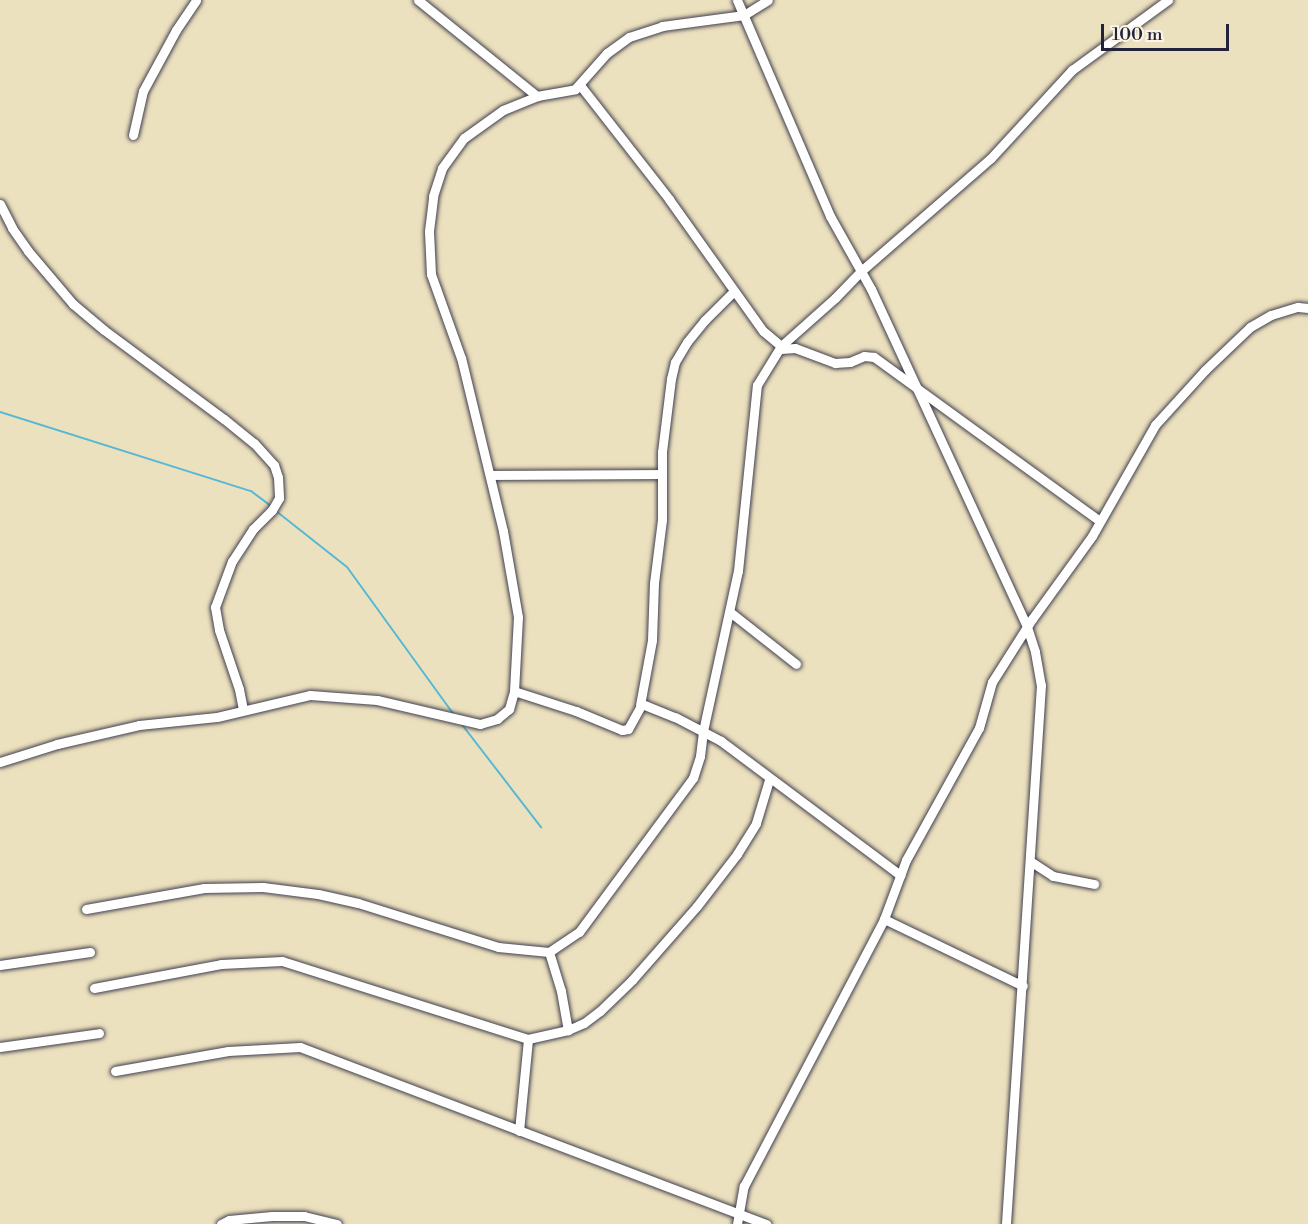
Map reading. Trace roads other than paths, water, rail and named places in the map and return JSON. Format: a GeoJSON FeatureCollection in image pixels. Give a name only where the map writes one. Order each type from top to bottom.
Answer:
{"type":"FeatureCollection","features":[{"type":"Feature","properties":{"kind":"street"},"geometry":{"type":"LineString","coordinates":[[133,135],[143,91],[176,30],[196,0]]}},
{"type":"Feature","properties":{"kind":"street"},"geometry":{"type":"LineString","coordinates":[[418,0],[537,96]]}},
{"type":"Feature","properties":{"kind":"street"},"geometry":{"type":"LineString","coordinates":[[737,0],[830,216],[861,271],[1027,627],[1035,652],[1041,685],[1006,1224]]}},
{"type":"Feature","properties":{"kind":"street"},"geometry":{"type":"LineString","coordinates":[[0,762],[57,744],[139,725],[217,717],[310,695],[377,700],[480,724],[497,719],[509,709],[514,691],[518,617],[491,475],[461,358],[431,274],[429,231],[433,196],[442,168],[464,138],[503,110],[537,96],[567,91],[580,86],[607,53],[629,37],[663,26],[744,15],[768,0]]}},
{"type":"Feature","properties":{"kind":"street"},"geometry":{"type":"LineString","coordinates":[[86,909],[204,888],[263,887],[318,894],[358,903],[498,947],[549,952],[579,932],[697,772],[743,531],[757,385],[781,348],[836,298],[861,271],[991,158],[1072,70],[1168,0]]}},
{"type":"Feature","properties":{"kind":"street"},"geometry":{"type":"LineString","coordinates":[[580,86],[655,181],[763,331],[781,348],[795,348],[835,363],[850,362],[864,356],[874,357],[979,432],[1025,469],[1100,521]]}},
{"type":"Feature","properties":{"kind":"street"},"geometry":{"type":"LineString","coordinates":[[0,204],[12,228],[28,251],[74,304],[104,330],[225,419],[254,443],[274,465],[278,477],[279,498],[232,561],[215,607],[219,630],[239,689],[243,710]]}},
{"type":"Feature","properties":{"kind":"street"},"geometry":{"type":"LineString","coordinates":[[514,691],[576,711],[622,730],[628,729],[640,705],[652,640],[654,583],[662,520],[662,453],[675,362],[705,320],[734,291]]}},
{"type":"Feature","properties":{"kind":"street"},"geometry":{"type":"LineString","coordinates":[[737,1224],[744,1186],[884,919],[900,875],[937,801],[979,728],[992,682],[1100,521],[1155,425],[1205,370],[1250,327],[1271,315],[1298,307],[1308,308]]}},
{"type":"Feature","properties":{"kind":"street"},"geometry":{"type":"LineString","coordinates":[[491,475],[662,474]]}},
{"type":"Feature","properties":{"kind":"street"},"geometry":{"type":"LineString","coordinates":[[729,612],[796,664]]}},
{"type":"Feature","properties":{"kind":"street"},"geometry":{"type":"LineString","coordinates":[[640,705],[644,704],[721,741],[769,780],[900,875]]}},
{"type":"Feature","properties":{"kind":"street"},"geometry":{"type":"LineString","coordinates":[[94,988],[222,964],[282,961],[528,1039],[568,1030],[584,1023],[600,1011],[632,980],[697,906],[737,854],[756,823],[769,780]]}},
{"type":"Feature","properties":{"kind":"street"},"geometry":{"type":"LineString","coordinates":[[1030,861],[1053,876],[1094,884]]}},
{"type":"Feature","properties":{"kind":"street"},"geometry":{"type":"LineString","coordinates":[[884,919],[1023,986]]}},
{"type":"Feature","properties":{"kind":"street"},"geometry":{"type":"LineString","coordinates":[[0,964],[90,952]]}},
{"type":"Feature","properties":{"kind":"street"},"geometry":{"type":"LineString","coordinates":[[549,952],[561,992],[568,1030]]}},
{"type":"Feature","properties":{"kind":"street"},"geometry":{"type":"LineString","coordinates":[[0,1047],[99,1033]]}},
{"type":"Feature","properties":{"kind":"street"},"geometry":{"type":"LineString","coordinates":[[519,1131],[528,1039]]}},
{"type":"Feature","properties":{"kind":"street"},"geometry":{"type":"LineString","coordinates":[[115,1071],[228,1051],[300,1047],[767,1224]]}},
{"type":"Feature","properties":{"kind":"street"},"geometry":{"type":"LineString","coordinates":[[221,1224],[229,1220],[272,1216],[303,1216],[337,1224]]}},
{"type":"Feature","properties":{"kind":"waterway"},"geometry":{"type":"LineString","coordinates":[[0,412],[251,491],[272,507]]}},
{"type":"Feature","properties":{"kind":"waterway"},"geometry":{"type":"LineString","coordinates":[[276,511],[347,567],[454,715]]}},
{"type":"Feature","properties":{"kind":"waterway"},"geometry":{"type":"LineString","coordinates":[[460,722],[541,827]]}}]}
